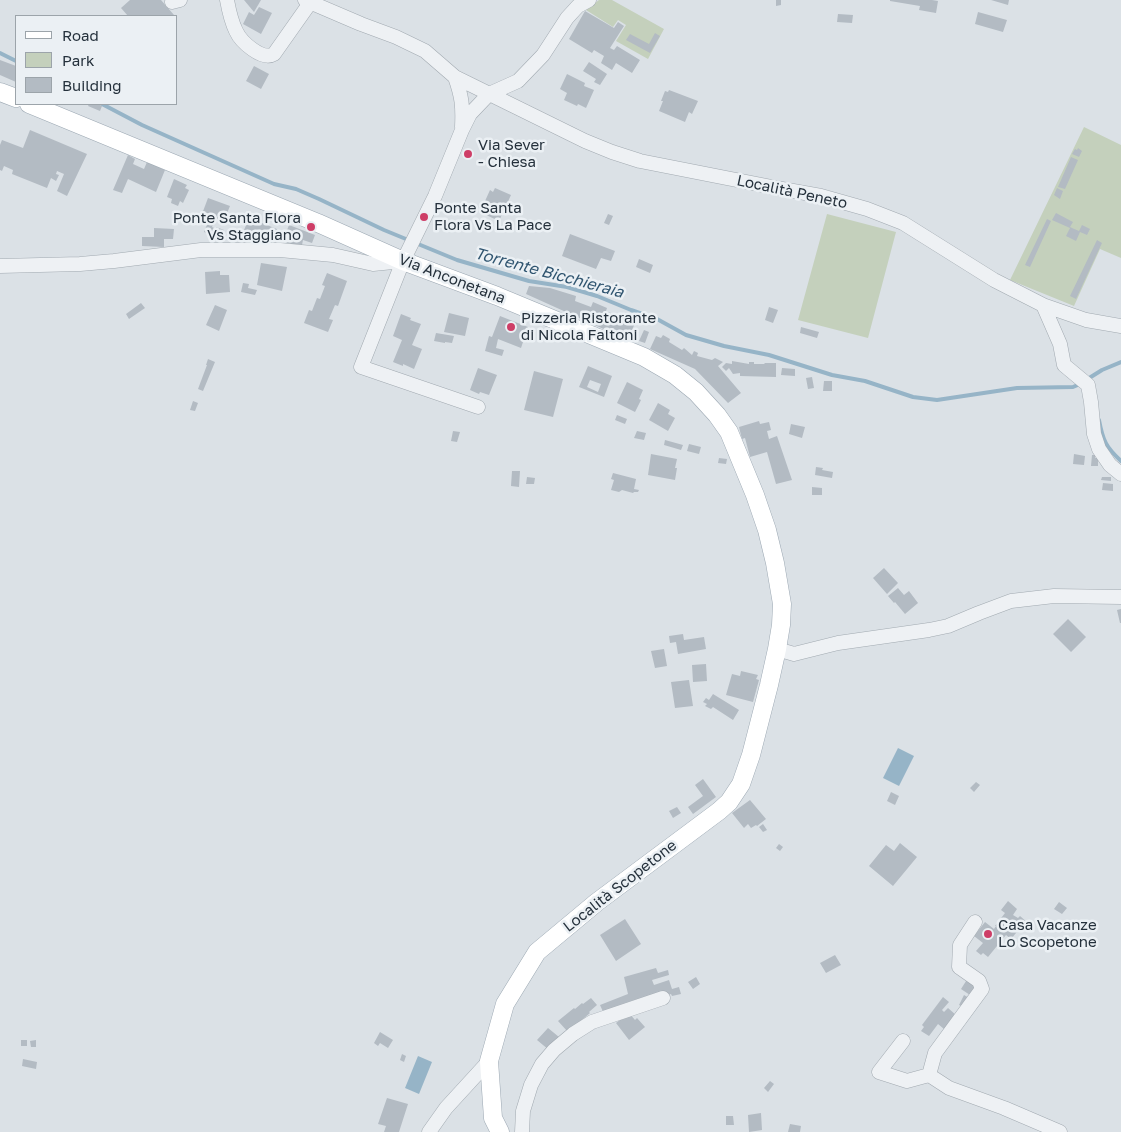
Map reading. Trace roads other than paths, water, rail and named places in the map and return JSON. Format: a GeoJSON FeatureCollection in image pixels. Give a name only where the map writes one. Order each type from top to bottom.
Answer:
{"type":"FeatureCollection","features":[{"type":"Feature","properties":{"kind":"main road"},"geometry":{"type":"LineString","coordinates":[[0,92],[15,98]]}},
{"type":"Feature","properties":{"kind":"main road","name":"Via Anconetana"},"geometry":{"type":"LineString","coordinates":[[31,105],[291,212],[406,256],[644,357],[675,374],[696,392],[717,415],[728,432],[767,530],[782,604],[777,649]]}},
{"type":"Feature","properties":{"kind":"main road","name":"Località Scopetone"},"geometry":{"type":"LineString","coordinates":[[500,1132],[493,1118],[489,1061],[505,1004],[537,952],[598,902],[729,802],[741,784],[751,755],[770,684],[777,649]]}},
{"type":"Feature","properties":{"kind":"street"},"geometry":{"type":"LineString","coordinates":[[227,0],[237,34],[254,51],[269,57],[274,54],[307,1]]}},
{"type":"Feature","properties":{"kind":"street"},"geometry":{"type":"LineString","coordinates":[[478,407],[361,367],[406,256],[435,196],[470,114],[489,94],[518,81],[543,56],[567,18],[578,6],[589,0]]}},
{"type":"Feature","properties":{"kind":"street","name":"Località Peneto"},"geometry":{"type":"LineString","coordinates":[[307,1],[396,37],[425,51],[455,77],[585,141],[612,152],[640,161],[821,196],[867,209],[904,223],[994,280],[1043,305],[1086,320],[1121,326]]}},
{"type":"Feature","properties":{"kind":"street"},"geometry":{"type":"LineString","coordinates":[[455,77],[461,94],[462,130]]}},
{"type":"Feature","properties":{"kind":"street"},"geometry":{"type":"LineString","coordinates":[[0,266],[114,261],[201,250],[280,250],[333,255],[373,264],[406,256]]}},
{"type":"Feature","properties":{"kind":"street"},"geometry":{"type":"LineString","coordinates":[[1043,305],[1060,344],[1064,365],[1088,385],[1094,434],[1099,450],[1110,465],[1121,474]]}},
{"type":"Feature","properties":{"kind":"street"},"geometry":{"type":"LineString","coordinates":[[777,649],[794,654],[846,642],[930,630],[948,626],[979,612],[1011,601],[1054,596],[1121,597]]}},
{"type":"Feature","properties":{"kind":"street"},"geometry":{"type":"LineString","coordinates":[[929,1075],[935,1053],[982,989],[979,981],[959,967],[960,945],[975,922]]}},
{"type":"Feature","properties":{"kind":"street"},"geometry":{"type":"LineString","coordinates":[[522,1132],[523,1111],[531,1085],[542,1064],[554,1050],[573,1034],[592,1022],[663,998]]}},
{"type":"Feature","properties":{"kind":"street"},"geometry":{"type":"LineString","coordinates":[[903,1041],[879,1072],[907,1081],[929,1075],[949,1088],[1004,1108],[1060,1132]]}},
{"type":"Feature","properties":{"kind":"street"},"geometry":{"type":"LineString","coordinates":[[429,1132],[446,1108],[489,1061]]}},
{"type":"Feature","properties":{"kind":"water"},"geometry":{"type":"Polygon","coordinates":[[[898,748],[914,756],[899,786],[883,778],[898,748]]]}},
{"type":"Feature","properties":{"kind":"water"},"geometry":{"type":"Polygon","coordinates":[[[418,1056],[432,1062],[419,1094],[405,1088],[418,1056]]]}},
{"type":"Feature","properties":{"kind":"waterway","name":"Torrente Bicchieraia"},"geometry":{"type":"LineString","coordinates":[[0,53],[15,60]]}},
{"type":"Feature","properties":{"kind":"waterway","name":"Torrente Bicchieraia"},"geometry":{"type":"LineString","coordinates":[[104,105],[142,125],[274,184],[296,189],[384,230],[457,260],[529,281],[567,287],[597,296],[657,319],[686,335],[724,346],[769,355],[832,375],[865,381],[913,397],[937,400],[1017,388],[1073,387],[1080,384]]}},
{"type":"Feature","properties":{"kind":"waterway","name":"Torrente Bicchieraia"},"geometry":{"type":"LineString","coordinates":[[1086,380],[1102,370],[1121,362]]}},
{"type":"Feature","properties":{"kind":"waterway"},"geometry":{"type":"LineString","coordinates":[[1099,420],[1106,443],[1121,461]]}},
{"type":"Feature","properties":{"kind":"place","name":"Via Sever - Chiesa"},"geometry":{"type":"Point","coordinates":[468,154]}},
{"type":"Feature","properties":{"kind":"place","name":"Ponte Santa Flora Vs La Pace"},"geometry":{"type":"Point","coordinates":[424,217]}},
{"type":"Feature","properties":{"kind":"place","name":"Ponte Santa Flora Vs Staggiano"},"geometry":{"type":"Point","coordinates":[311,227]}},
{"type":"Feature","properties":{"kind":"place","name":"Pizzeria Ristorante di Nicola Faltoni"},"geometry":{"type":"Point","coordinates":[511,327]}},
{"type":"Feature","properties":{"kind":"place","name":"Casa Vacanze Lo Scopetone"},"geometry":{"type":"Point","coordinates":[988,934]}}]}
